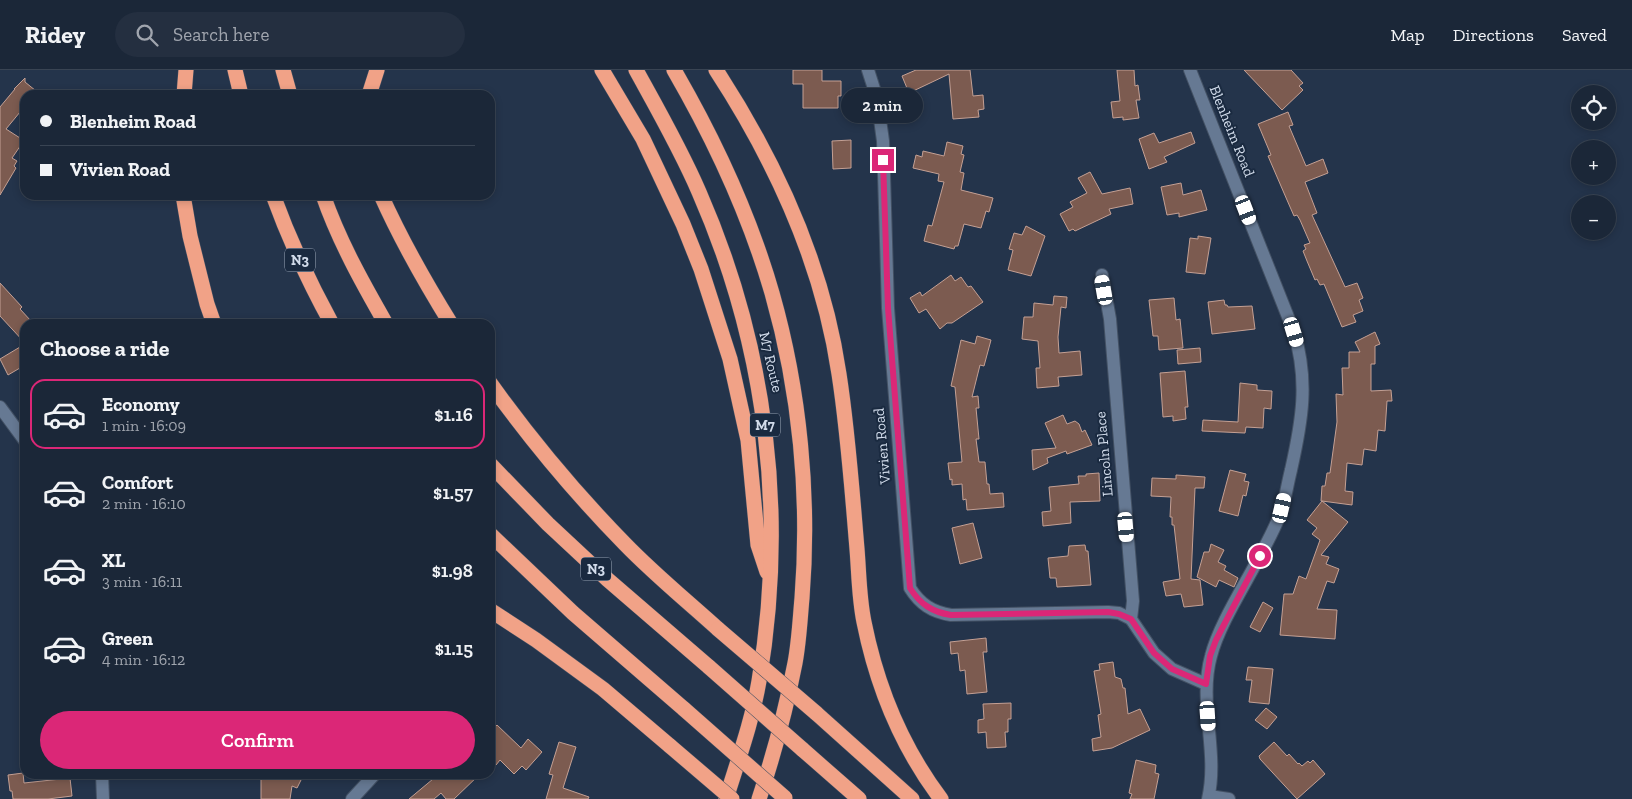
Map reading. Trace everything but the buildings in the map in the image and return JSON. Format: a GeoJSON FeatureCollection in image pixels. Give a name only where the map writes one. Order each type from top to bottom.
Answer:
{"type":"FeatureCollection","features":[{"type":"Feature","properties":{"kind":"highway"},"geometry":{"type":"LineString","coordinates":[[184,90],[186,70]]}},
{"type":"Feature","properties":{"kind":"highway"},"geometry":{"type":"LineString","coordinates":[[234,70],[240,90]]}},
{"type":"Feature","properties":{"kind":"highway"},"geometry":{"type":"LineString","coordinates":[[284,70],[289,90]]}},
{"type":"Feature","properties":{"kind":"highway"},"geometry":{"type":"LineString","coordinates":[[371,90],[377,70]]}},
{"type":"Feature","properties":{"kind":"highway"},"geometry":{"type":"LineString","coordinates":[[602,70],[643,139],[683,224],[701,269],[730,360],[748,440],[758,545],[770,578]]}},
{"type":"Feature","properties":{"kind":"highway","name":"M7 Route"},"geometry":{"type":"LineString","coordinates":[[636,70],[667,126],[699,192],[723,253],[740,306],[761,396],[768,451],[771,501],[770,578],[759,682],[747,732],[726,799]]}},
{"type":"Feature","properties":{"kind":"highway","name":"M7 Route"},"geometry":{"type":"LineString","coordinates":[[674,70],[706,130],[757,247],[772,294],[785,349],[795,400],[801,447],[805,558],[795,662],[778,741],[759,799]]}},
{"type":"Feature","properties":{"kind":"highway"},"geometry":{"type":"LineString","coordinates":[[716,70],[747,121],[786,196],[810,255],[821,290],[839,373],[848,437],[864,620],[871,653],[879,683],[898,730],[923,776],[941,799]]}},
{"type":"Feature","properties":{"kind":"highway"},"geometry":{"type":"LineString","coordinates":[[184,200],[190,236],[212,319]]}},
{"type":"Feature","properties":{"kind":"highway","name":"N3"},"geometry":{"type":"LineString","coordinates":[[275,200],[291,241],[329,319]]}},
{"type":"Feature","properties":{"kind":"highway"},"geometry":{"type":"LineString","coordinates":[[325,200],[357,274],[383,319]]}},
{"type":"Feature","properties":{"kind":"highway"},"geometry":{"type":"LineString","coordinates":[[383,200],[394,225],[448,319]]}},
{"type":"Feature","properties":{"kind":"highway"},"geometry":{"type":"LineString","coordinates":[[495,390],[513,415],[578,494],[626,545],[718,629],[912,799]]}},
{"type":"Feature","properties":{"kind":"highway","name":"N3"},"geometry":{"type":"LineString","coordinates":[[495,469],[548,524],[607,578],[860,799]]}},
{"type":"Feature","properties":{"kind":"highway"},"geometry":{"type":"LineString","coordinates":[[495,539],[573,612],[786,798]]}},
{"type":"Feature","properties":{"kind":"highway"},"geometry":{"type":"LineString","coordinates":[[495,613],[604,689],[732,799]]}},
{"type":"Feature","properties":{"kind":"street","name":"Vivien Road"},"geometry":{"type":"LineString","coordinates":[[868,70],[877,98],[883,141],[888,308],[910,588],[926,606],[939,613],[951,615],[1108,612],[1131,619]]}},
{"type":"Feature","properties":{"kind":"street","name":"Blenheim Road"},"geometry":{"type":"LineString","coordinates":[[1190,70],[1294,332],[1301,354],[1303,377],[1300,433],[1282,508],[1260,556],[1216,640],[1210,656],[1206,684]]}},
{"type":"Feature","properties":{"kind":"street","name":"Lincoln Place"},"geometry":{"type":"LineString","coordinates":[[1102,275],[1110,319],[1132,601],[1131,619]]}},
{"type":"Feature","properties":{"kind":"street"},"geometry":{"type":"LineString","coordinates":[[0,407],[20,434]]}},
{"type":"Feature","properties":{"kind":"street"},"geometry":{"type":"LineString","coordinates":[[1131,619],[1154,653],[1166,664],[1172,669],[1206,684],[1211,768],[1209,798],[1229,799]]}},
{"type":"Feature","properties":{"kind":"street"},"geometry":{"type":"LineString","coordinates":[[102,779],[103,799]]}},
{"type":"Feature","properties":{"kind":"street"},"geometry":{"type":"LineString","coordinates":[[352,799],[370,779]]}},
{"type":"Feature","properties":{"kind":"route"},"geometry":{"type":"LineString","coordinates":[[883,160],[888,308],[910,588],[917,598],[926,606],[939,613],[951,615],[1108,612],[1119,614],[1131,619],[1154,653],[1172,669],[1206,684],[1210,656],[1216,640],[1260,556]]}}]}
